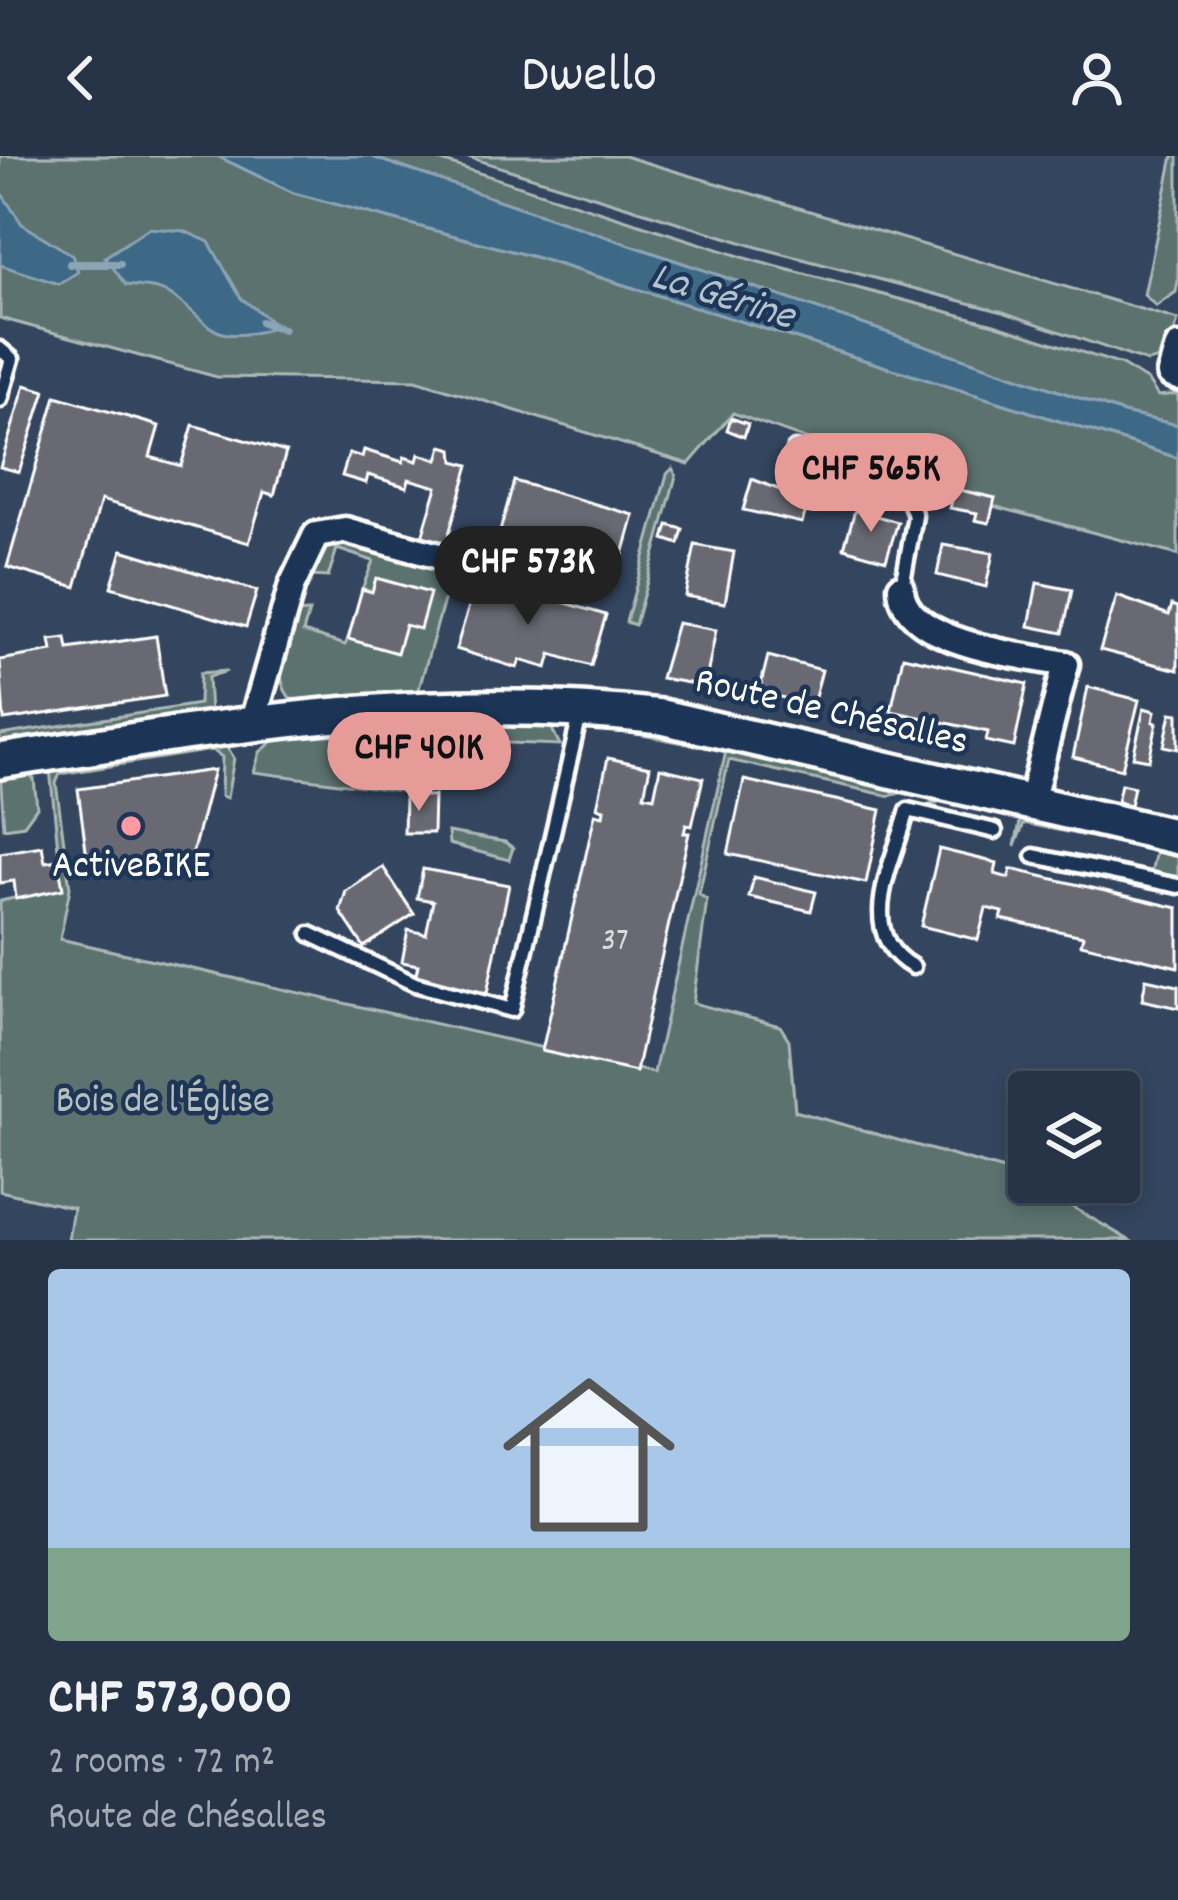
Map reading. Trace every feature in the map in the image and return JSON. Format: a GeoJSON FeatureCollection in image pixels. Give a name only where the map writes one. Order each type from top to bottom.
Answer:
{"type":"FeatureCollection","features":[{"type":"Feature","properties":{"kind":"street"},"geometry":{"type":"LineString","coordinates":[[1174,376],[1178,347]]}},
{"type":"Feature","properties":{"kind":"street"},"geometry":{"type":"LineString","coordinates":[[253,721],[292,585],[316,535],[345,530],[460,562]]}},
{"type":"Feature","properties":{"kind":"street"},"geometry":{"type":"LineString","coordinates":[[901,587],[902,603],[913,620],[934,630],[1066,664],[1031,803]]}},
{"type":"Feature","properties":{"kind":"street","name":"Route de Chésalles"},"geometry":{"type":"LineString","coordinates":[[0,761],[253,721],[434,705],[582,708],[662,717],[1178,837]]}},
{"type":"Feature","properties":{"kind":"lane"},"geometry":{"type":"LineString","coordinates":[[0,349],[12,358],[0,400]]}},
{"type":"Feature","properties":{"kind":"lane"},"geometry":{"type":"LineString","coordinates":[[795,449],[868,468],[905,487],[916,516],[901,587]]}},
{"type":"Feature","properties":{"kind":"lane"},"geometry":{"type":"LineString","coordinates":[[310,934],[415,984],[512,1010],[582,708]]}},
{"type":"Feature","properties":{"kind":"lane"},"geometry":{"type":"LineString","coordinates":[[913,967],[892,954],[878,921],[917,777]]}},
{"type":"Feature","properties":{"kind":"lane"},"geometry":{"type":"LineString","coordinates":[[908,810],[995,831]]}},
{"type":"Feature","properties":{"kind":"lane"},"geometry":{"type":"LineString","coordinates":[[1034,856],[1178,886]]}},
{"type":"Feature","properties":{"kind":"green space"},"geometry":{"type":"Polygon","coordinates":[[[0,156],[217,156],[294,193],[538,258],[1178,458],[1178,555],[993,506],[733,413],[689,464],[416,380],[217,377],[0,318],[0,156]]]}},
{"type":"Feature","properties":{"kind":"green space"},"geometry":{"type":"Polygon","coordinates":[[[369,156],[426,156],[755,261],[994,324],[1122,365],[1148,381],[1158,396],[1178,394],[1178,425],[1123,413],[369,156]]]}},
{"type":"Feature","properties":{"kind":"green space"},"geometry":{"type":"Polygon","coordinates":[[[465,156],[624,156],[1178,320],[1172,341],[1156,360],[1147,362],[1003,312],[757,247],[465,156]]]}},
{"type":"Feature","properties":{"kind":"green space"},"geometry":{"type":"Polygon","coordinates":[[[1173,156],[1178,156],[1178,281],[1176,292],[1156,306],[1144,295],[1173,156]]]}},
{"type":"Feature","properties":{"kind":"green space"},"geometry":{"type":"Polygon","coordinates":[[[673,468],[676,476],[635,625],[626,622],[667,474],[673,468]]]}},
{"type":"Feature","properties":{"kind":"green space"},"geometry":{"type":"Polygon","coordinates":[[[337,542],[453,573],[456,579],[449,583],[418,692],[292,700],[285,691],[282,658],[296,613],[309,612],[303,632],[345,645],[348,639],[405,625],[429,593],[377,578],[372,592],[362,589],[373,561],[337,549],[328,577],[310,576],[322,546],[337,542]]]}},
{"type":"Feature","properties":{"kind":"green space"},"geometry":{"type":"Polygon","coordinates":[[[227,671],[208,677],[210,713],[0,745],[0,735],[199,704],[200,673],[227,671]]]}},
{"type":"Feature","properties":{"kind":"green space"},"geometry":{"type":"Polygon","coordinates":[[[442,718],[550,725],[560,745],[425,740],[424,794],[254,772],[260,752],[289,728],[442,718]]]}},
{"type":"Feature","properties":{"kind":"green space","name":"Bois de l'Église"},"geometry":{"type":"Polygon","coordinates":[[[616,725],[896,786],[900,793],[889,796],[729,760],[699,894],[707,900],[693,1003],[780,1026],[789,1040],[795,1111],[1008,1171],[1008,1203],[1065,1203],[1129,1240],[68,1240],[73,1208],[0,1191],[0,901],[62,888],[50,769],[223,742],[234,758],[227,798],[221,796],[222,757],[212,750],[60,774],[56,783],[70,888],[60,939],[654,1073],[726,751],[616,730],[616,725]]]}},
{"type":"Feature","properties":{"kind":"green space"},"geometry":{"type":"Polygon","coordinates":[[[21,769],[34,779],[37,807],[24,825],[4,828],[0,772],[21,769]]]}},
{"type":"Feature","properties":{"kind":"green space"},"geometry":{"type":"Polygon","coordinates":[[[942,795],[1178,847],[1178,879],[1151,873],[1156,851],[1024,823],[1015,846],[1021,817],[945,800],[928,805],[942,795]]]}},
{"type":"Feature","properties":{"kind":"green space"},"geometry":{"type":"Polygon","coordinates":[[[448,832],[505,842],[513,848],[509,860],[449,844],[448,832]]]}},
{"type":"Feature","properties":{"kind":"water","name":"La Gérine"},"geometry":{"type":"Polygon","coordinates":[[[217,156],[369,156],[1123,413],[1178,425],[1178,458],[538,258],[294,193],[217,156]]]}},
{"type":"Feature","properties":{"kind":"water"},"geometry":{"type":"Polygon","coordinates":[[[0,191],[22,224],[72,255],[78,272],[59,284],[0,265],[0,191]]]}},
{"type":"Feature","properties":{"kind":"water"},"geometry":{"type":"Polygon","coordinates":[[[149,228],[184,231],[209,242],[241,298],[272,322],[269,329],[232,335],[220,332],[165,292],[126,285],[105,257],[149,228]]]}},
{"type":"Feature","properties":{"kind":"building"},"geometry":{"type":"Polygon","coordinates":[[[25,385],[45,391],[19,472],[0,467],[25,385]]]}},
{"type":"Feature","properties":{"kind":"building"},"geometry":{"type":"Polygon","coordinates":[[[56,396],[159,426],[150,457],[181,466],[193,425],[286,452],[274,495],[264,492],[249,543],[101,500],[76,587],[7,567],[56,396]]]}},
{"type":"Feature","properties":{"kind":"building"},"geometry":{"type":"Polygon","coordinates":[[[731,418],[748,424],[744,437],[727,430],[731,418]]]}},
{"type":"Feature","properties":{"kind":"building"},"geometry":{"type":"Polygon","coordinates":[[[442,446],[453,449],[454,461],[469,465],[446,544],[422,537],[437,487],[409,479],[407,487],[368,475],[366,483],[342,476],[349,453],[362,457],[364,450],[403,462],[404,457],[417,461],[419,454],[438,460],[442,446]]]}},
{"type":"Feature","properties":{"kind":"building"},"geometry":{"type":"Polygon","coordinates":[[[752,479],[809,501],[802,523],[743,510],[752,479]]]}},
{"type":"Feature","properties":{"kind":"building"},"geometry":{"type":"Polygon","coordinates":[[[514,481],[634,515],[617,576],[497,542],[514,481]]]}},
{"type":"Feature","properties":{"kind":"building"},"geometry":{"type":"Polygon","coordinates":[[[955,489],[995,498],[989,523],[975,520],[977,513],[950,508],[955,489]]]}},
{"type":"Feature","properties":{"kind":"building"},"geometry":{"type":"Polygon","coordinates":[[[855,510],[898,522],[886,560],[844,548],[855,510]]]}},
{"type":"Feature","properties":{"kind":"building"},"geometry":{"type":"Polygon","coordinates":[[[668,525],[683,529],[679,544],[664,539],[668,525]]]}},
{"type":"Feature","properties":{"kind":"building"},"geometry":{"type":"Polygon","coordinates":[[[695,545],[734,552],[725,603],[685,596],[695,545]]]}},
{"type":"Feature","properties":{"kind":"building"},"geometry":{"type":"Polygon","coordinates":[[[943,545],[993,553],[986,587],[937,575],[943,545]]]}},
{"type":"Feature","properties":{"kind":"building"},"geometry":{"type":"Polygon","coordinates":[[[122,550],[257,591],[246,627],[111,587],[122,550]]]}},
{"type":"Feature","properties":{"kind":"building"},"geometry":{"type":"Polygon","coordinates":[[[376,578],[430,593],[420,629],[405,625],[397,653],[348,639],[362,589],[372,592],[376,578]]]}},
{"type":"Feature","properties":{"kind":"building"},"geometry":{"type":"Polygon","coordinates":[[[485,579],[606,615],[591,666],[551,654],[547,668],[520,660],[517,668],[456,649],[471,599],[478,601],[485,579]]]}},
{"type":"Feature","properties":{"kind":"building"},"geometry":{"type":"Polygon","coordinates":[[[1037,583],[1072,590],[1063,633],[1029,626],[1037,583]]]}},
{"type":"Feature","properties":{"kind":"building"},"geometry":{"type":"Polygon","coordinates":[[[1117,596],[1169,615],[1172,605],[1178,607],[1178,670],[1100,650],[1117,596]]]}},
{"type":"Feature","properties":{"kind":"building"},"geometry":{"type":"Polygon","coordinates":[[[677,623],[716,630],[705,686],[661,678],[677,623]]]}},
{"type":"Feature","properties":{"kind":"building"},"geometry":{"type":"Polygon","coordinates":[[[156,636],[165,696],[4,720],[0,660],[52,651],[50,640],[66,638],[68,649],[156,636]]]}},
{"type":"Feature","properties":{"kind":"building"},"geometry":{"type":"Polygon","coordinates":[[[768,656],[822,670],[813,705],[759,692],[768,656]]]}},
{"type":"Feature","properties":{"kind":"building"},"geometry":{"type":"Polygon","coordinates":[[[903,656],[1027,684],[1014,747],[986,741],[988,732],[891,711],[903,656]]]}},
{"type":"Feature","properties":{"kind":"building"},"geometry":{"type":"Polygon","coordinates":[[[1088,687],[1139,700],[1122,769],[1073,757],[1088,687]]]}},
{"type":"Feature","properties":{"kind":"building"},"geometry":{"type":"Polygon","coordinates":[[[1144,708],[1155,711],[1153,722],[1157,723],[1149,760],[1133,757],[1144,708]]]}},
{"type":"Feature","properties":{"kind":"building"},"geometry":{"type":"Polygon","coordinates":[[[1171,713],[1178,714],[1178,749],[1164,746],[1171,713]]]}},
{"type":"Feature","properties":{"kind":"building"},"geometry":{"type":"Polygon","coordinates":[[[608,758],[650,767],[644,795],[654,797],[660,768],[703,778],[692,826],[686,825],[684,833],[689,833],[636,1072],[542,1051],[595,814],[603,816],[604,809],[597,807],[608,758]]]}},
{"type":"Feature","properties":{"kind":"building"},"geometry":{"type":"Polygon","coordinates":[[[214,770],[191,859],[89,873],[78,789],[214,770]]]}},
{"type":"Feature","properties":{"kind":"building"},"geometry":{"type":"Polygon","coordinates":[[[744,780],[881,810],[866,883],[728,854],[744,780]]]}},
{"type":"Feature","properties":{"kind":"building"},"geometry":{"type":"Polygon","coordinates":[[[1121,784],[1134,787],[1130,805],[1117,802],[1121,784]]]}},
{"type":"Feature","properties":{"kind":"building"},"geometry":{"type":"Polygon","coordinates":[[[405,796],[434,796],[433,833],[404,833],[405,796]]]}},
{"type":"Feature","properties":{"kind":"building"},"geometry":{"type":"Polygon","coordinates":[[[42,846],[45,862],[58,860],[63,889],[16,899],[14,881],[0,883],[0,853],[42,846]]]}},
{"type":"Feature","properties":{"kind":"building"},"geometry":{"type":"Polygon","coordinates":[[[939,849],[997,863],[995,874],[1009,878],[1011,869],[1178,908],[1178,967],[1081,944],[1083,936],[1001,919],[1003,912],[986,908],[978,940],[921,926],[939,849]]]}},
{"type":"Feature","properties":{"kind":"building"},"geometry":{"type":"Polygon","coordinates":[[[383,867],[414,914],[364,947],[340,911],[346,891],[383,867]]]}},
{"type":"Feature","properties":{"kind":"building"},"geometry":{"type":"Polygon","coordinates":[[[423,869],[509,885],[487,993],[415,978],[418,965],[402,962],[408,930],[426,934],[433,901],[417,898],[423,869]]]}},
{"type":"Feature","properties":{"kind":"building"},"geometry":{"type":"Polygon","coordinates":[[[754,877],[816,892],[811,911],[749,897],[754,877]]]}},
{"type":"Feature","properties":{"kind":"building"},"geometry":{"type":"Polygon","coordinates":[[[1146,979],[1178,986],[1178,1008],[1142,1000],[1146,979]]]}},
{"type":"Feature","properties":{"kind":"waterway"},"geometry":{"type":"LineString","coordinates":[[70,264],[120,264]]}},
{"type":"Feature","properties":{"kind":"waterway"},"geometry":{"type":"LineString","coordinates":[[261,322],[283,329]]}},
{"type":"Feature","properties":{"kind":"place","name":"ActiveBIKE"},"geometry":{"type":"Point","coordinates":[131,826]}}]}
